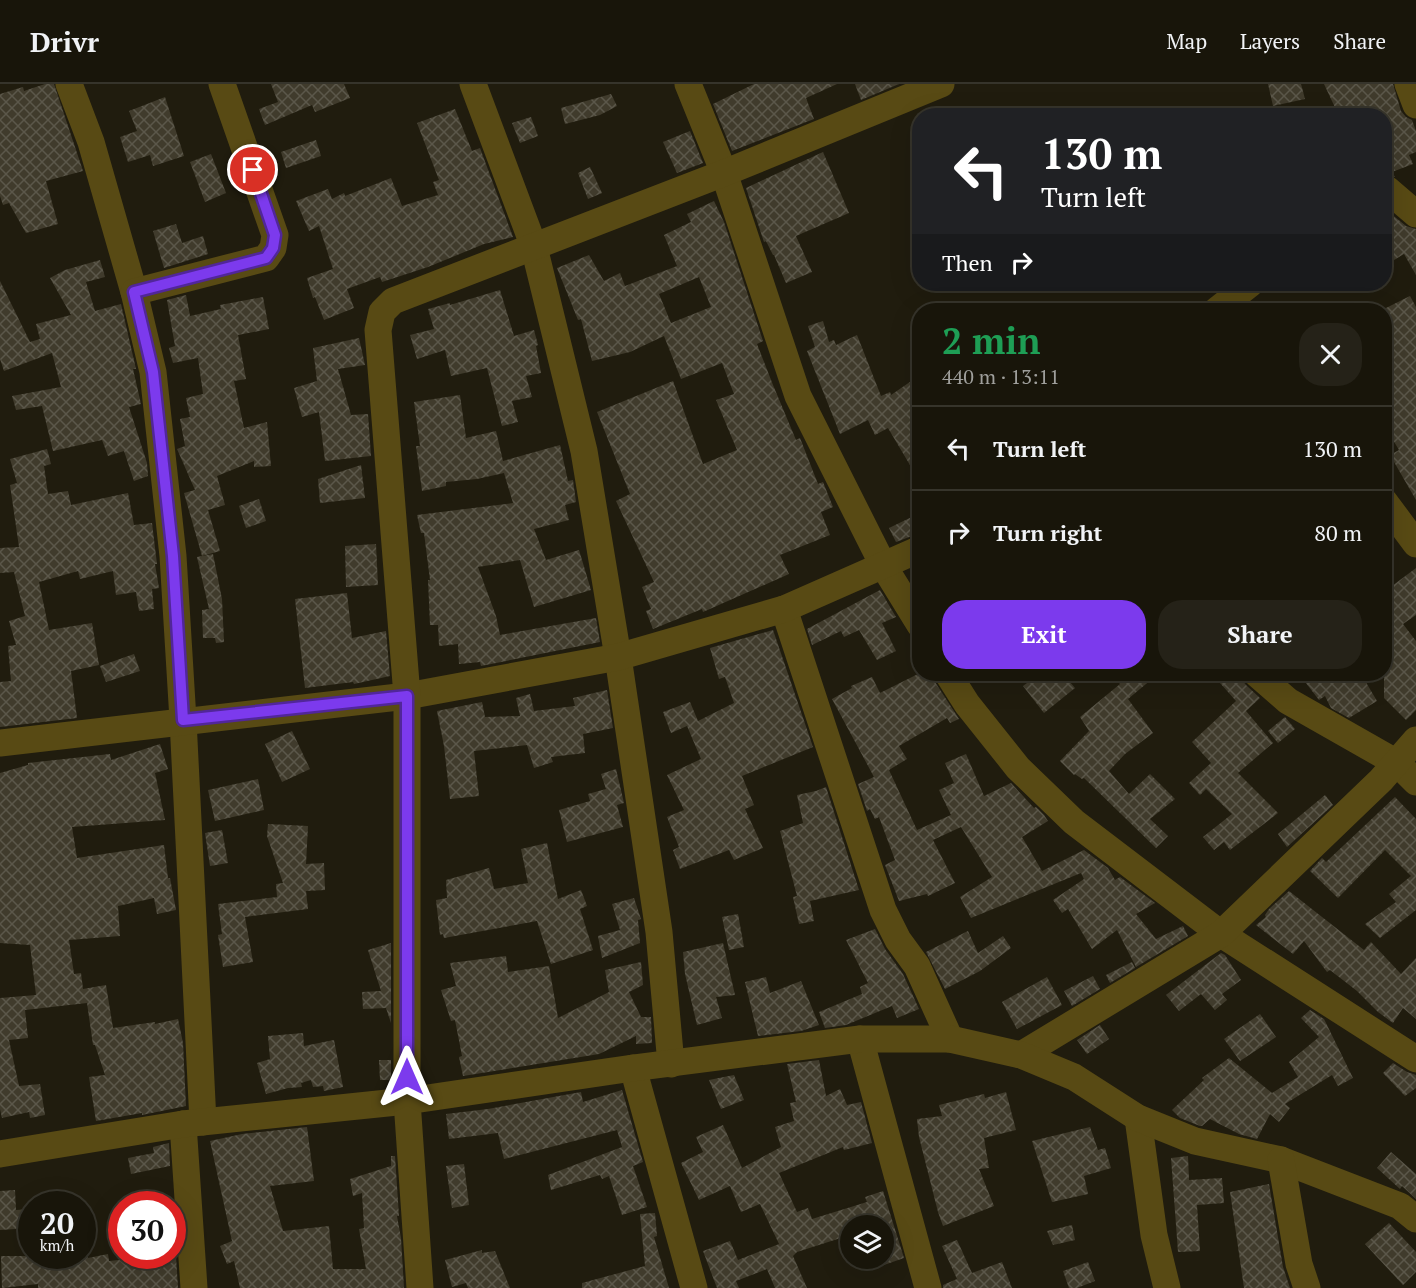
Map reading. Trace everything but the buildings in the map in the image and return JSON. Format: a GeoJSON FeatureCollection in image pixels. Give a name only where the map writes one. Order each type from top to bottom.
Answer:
{"type":"FeatureCollection","features":[{"type":"Feature","properties":{"kind":"street"},"geometry":{"type":"LineString","coordinates":[[69,84],[92,142],[134,292],[153,372],[173,556],[183,720],[193,1123],[194,1288]]}},
{"type":"Feature","properties":{"kind":"street"},"geometry":{"type":"LineString","coordinates":[[134,292],[266,258],[273,248],[275,235],[222,84]]}},
{"type":"Feature","properties":{"kind":"street"},"geometry":{"type":"LineString","coordinates":[[473,84],[534,247],[584,451],[618,657],[659,932],[671,1064]]}},
{"type":"Feature","properties":{"kind":"street"},"geometry":{"type":"LineString","coordinates":[[688,84],[724,173],[798,396],[883,565],[912,612]]}},
{"type":"Feature","properties":{"kind":"street"},"geometry":{"type":"LineString","coordinates":[[1408,84],[1416,105]]}},
{"type":"Feature","properties":{"kind":"street"},"geometry":{"type":"LineString","coordinates":[[420,1288],[407,1101],[407,696],[378,330],[382,312],[393,301],[724,173],[932,86]]}},
{"type":"Feature","properties":{"kind":"street"},"geometry":{"type":"LineString","coordinates":[[1392,193],[1416,214]]}},
{"type":"Feature","properties":{"kind":"street"},"geometry":{"type":"LineString","coordinates":[[1229,303],[1242,291]]}},
{"type":"Feature","properties":{"kind":"street"},"geometry":{"type":"LineString","coordinates":[[1392,512],[1416,544]]}},
{"type":"Feature","properties":{"kind":"street"},"geometry":{"type":"LineString","coordinates":[[0,743],[183,720],[407,696],[618,657],[784,609],[912,552]]}},
{"type":"Feature","properties":{"kind":"street"},"geometry":{"type":"LineString","coordinates":[[784,609],[883,910],[898,940],[917,966],[950,1040]]}},
{"type":"Feature","properties":{"kind":"street"},"geometry":{"type":"LineString","coordinates":[[952,681],[967,704],[1018,768],[1074,822],[1221,934],[1416,1059]]}},
{"type":"Feature","properties":{"kind":"street"},"geometry":{"type":"LineString","coordinates":[[1265,681],[1288,701],[1396,763],[1416,782]]}},
{"type":"Feature","properties":{"kind":"street"},"geometry":{"type":"LineString","coordinates":[[1022,1055],[1221,934],[1381,780],[1416,740]]}},
{"type":"Feature","properties":{"kind":"street"},"geometry":{"type":"LineString","coordinates":[[860,1039],[928,1288]]}},
{"type":"Feature","properties":{"kind":"street"},"geometry":{"type":"LineString","coordinates":[[0,1154],[193,1123],[407,1101],[633,1068],[860,1039],[950,1040],[1022,1055],[1074,1077],[1138,1118],[1195,1141],[1281,1160],[1400,1206],[1416,1219]]}},
{"type":"Feature","properties":{"kind":"street"},"geometry":{"type":"LineString","coordinates":[[633,1068],[694,1288]]}},
{"type":"Feature","properties":{"kind":"street"},"geometry":{"type":"LineString","coordinates":[[1138,1118],[1154,1235],[1167,1288]]}},
{"type":"Feature","properties":{"kind":"street"},"geometry":{"type":"LineString","coordinates":[[1281,1160],[1299,1264],[1307,1288]]}},
{"type":"Feature","properties":{"kind":"route"},"geometry":{"type":"LineString","coordinates":[[253,170],[275,235],[273,248],[266,258],[134,292],[153,372],[173,556],[183,720],[407,696],[407,1077]]}}]}
